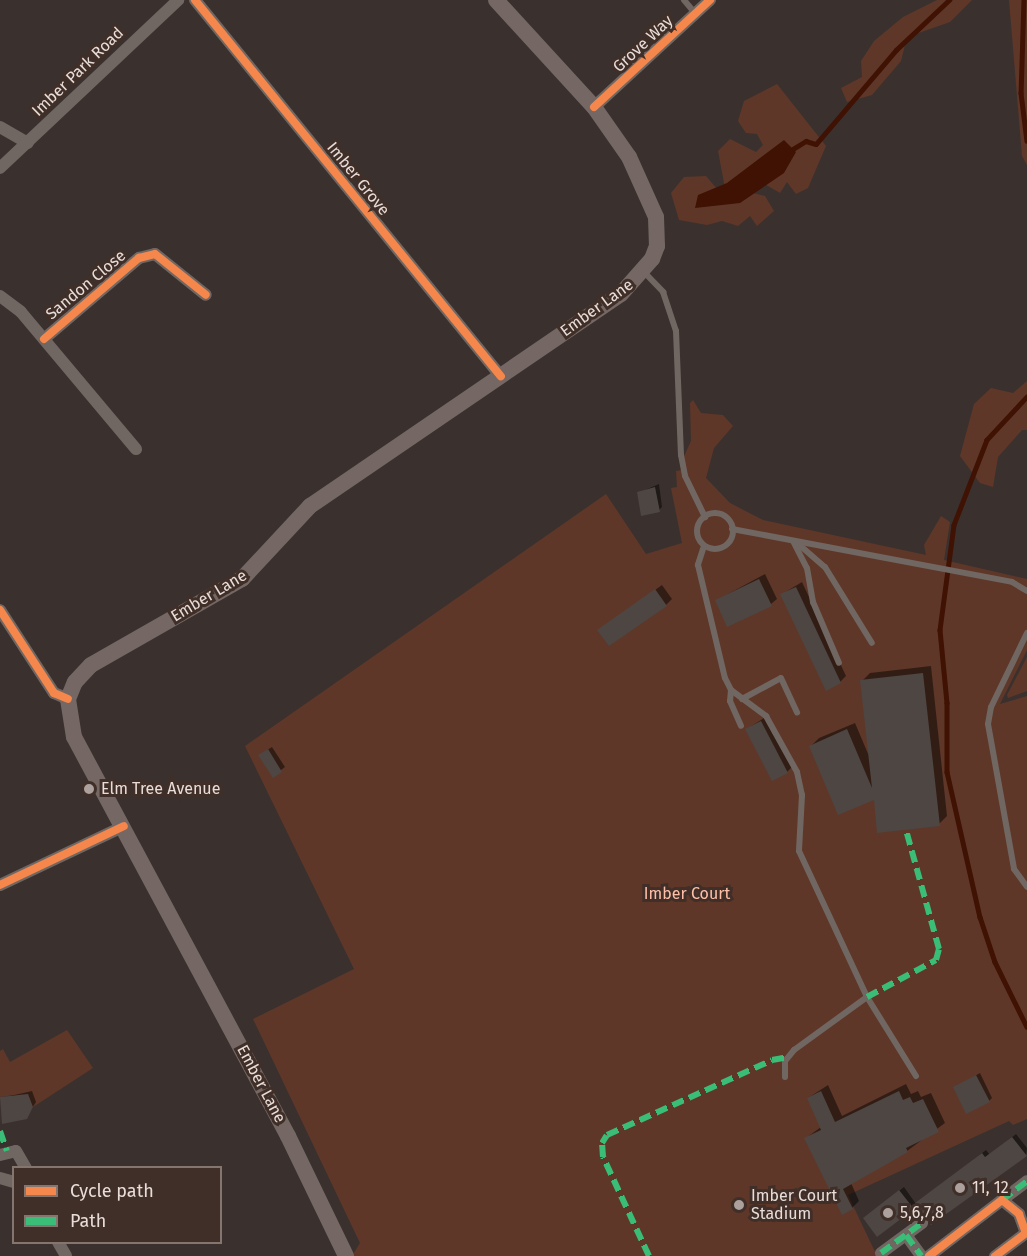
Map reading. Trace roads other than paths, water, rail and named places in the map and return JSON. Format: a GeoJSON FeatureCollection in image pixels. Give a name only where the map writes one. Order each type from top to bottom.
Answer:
{"type":"FeatureCollection","features":[{"type":"Feature","properties":{"kind":"main road","name":"Ember Lane"},"geometry":{"type":"LineString","coordinates":[[346,1256],[288,1136],[124,826],[70,729],[68,699],[75,682],[91,664],[242,579],[310,506],[621,294],[644,272],[657,246],[652,204],[629,157],[594,107],[495,0]]}},
{"type":"Feature","properties":{"kind":"street","name":"Imber Park Road"},"geometry":{"type":"LineString","coordinates":[[0,168],[178,0]]}},
{"type":"Feature","properties":{"kind":"street","name":"Imber Grove"},"geometry":{"type":"LineString","coordinates":[[195,0],[501,375]]}},
{"type":"Feature","properties":{"kind":"street","name":"Grove Way"},"geometry":{"type":"LineString","coordinates":[[594,107],[710,0]]}},
{"type":"Feature","properties":{"kind":"street"},"geometry":{"type":"LineString","coordinates":[[0,127],[28,143]]}},
{"type":"Feature","properties":{"kind":"street","name":"Sandon Close"},"geometry":{"type":"LineString","coordinates":[[44,339],[138,258],[155,254],[206,295]]}},
{"type":"Feature","properties":{"kind":"street","name":"Sandon Close"},"geometry":{"type":"LineString","coordinates":[[0,297],[21,312],[136,449]]}},
{"type":"Feature","properties":{"kind":"street"},"geometry":{"type":"LineString","coordinates":[[0,610],[54,693],[68,699]]}},
{"type":"Feature","properties":{"kind":"street"},"geometry":{"type":"LineString","coordinates":[[0,885],[124,826]]}},
{"type":"Feature","properties":{"kind":"street"},"geometry":{"type":"LineString","coordinates":[[0,1155],[16,1151],[25,1166]]}},
{"type":"Feature","properties":{"kind":"street"},"geometry":{"type":"LineString","coordinates":[[929,1256],[1027,1181]]}},
{"type":"Feature","properties":{"kind":"street"},"geometry":{"type":"LineString","coordinates":[[995,1256],[1026,1233],[1019,1214],[1002,1200]]}},
{"type":"Feature","properties":{"kind":"street"},"geometry":{"type":"LineString","coordinates":[[881,1254],[922,1223]]}},
{"type":"Feature","properties":{"kind":"street"},"geometry":{"type":"LineString","coordinates":[[906,1235],[921,1256]]}},
{"type":"Feature","properties":{"kind":"lane"},"geometry":{"type":"LineString","coordinates":[[684,0],[696,13]]}},
{"type":"Feature","properties":{"kind":"lane"},"geometry":{"type":"LineString","coordinates":[[644,272],[663,292],[676,331],[681,455],[685,476],[705,517]]}},
{"type":"Feature","properties":{"kind":"lane"},"geometry":{"type":"LineString","coordinates":[[705,517],[722,515],[732,530],[1012,582],[1027,591]]}},
{"type":"Feature","properties":{"kind":"lane"},"geometry":{"type":"LineString","coordinates":[[705,517],[697,531],[704,546],[698,565],[701,585],[717,655],[731,690],[730,701],[741,726]]}},
{"type":"Feature","properties":{"kind":"lane"},"geometry":{"type":"LineString","coordinates":[[704,546],[715,549],[726,546],[732,530]]}},
{"type":"Feature","properties":{"kind":"lane"},"geometry":{"type":"LineString","coordinates":[[793,540],[825,567],[872,643]]}},
{"type":"Feature","properties":{"kind":"lane"},"geometry":{"type":"LineString","coordinates":[[793,540],[807,568],[813,602],[839,663]]}},
{"type":"Feature","properties":{"kind":"lane"},"geometry":{"type":"LineString","coordinates":[[1027,633],[991,706],[988,724],[1014,869],[1027,886]]}},
{"type":"Feature","properties":{"kind":"lane"},"geometry":{"type":"LineString","coordinates":[[742,699],[781,678],[797,712]]}},
{"type":"Feature","properties":{"kind":"lane"},"geometry":{"type":"LineString","coordinates":[[731,690],[766,716],[797,772],[802,795],[799,851],[867,997],[916,1076]]}},
{"type":"Feature","properties":{"kind":"lane"},"geometry":{"type":"LineString","coordinates":[[784,1077],[785,1061],[794,1050],[867,997]]}},
{"type":"Feature","properties":{"kind":"waterway"},"geometry":{"type":"LineString","coordinates":[[793,149],[806,141],[816,144],[896,50],[949,0]]}},
{"type":"Feature","properties":{"kind":"waterway"},"geometry":{"type":"LineString","coordinates":[[1024,0],[1021,93],[1027,141]]}},
{"type":"Feature","properties":{"kind":"waterway"},"geometry":{"type":"LineString","coordinates":[[1027,397],[987,440],[954,525],[940,630],[947,703],[947,772],[980,917],[995,962],[1027,1027]]}},
{"type":"Feature","properties":{"kind":"place","name":"Elm Tree Avenue"},"geometry":{"type":"Point","coordinates":[89,789]}},
{"type":"Feature","properties":{"kind":"place","name":"11, 12"},"geometry":{"type":"Point","coordinates":[960,1188]}},
{"type":"Feature","properties":{"kind":"place","name":"Imber Court Stadium"},"geometry":{"type":"Point","coordinates":[739,1205]}},
{"type":"Feature","properties":{"kind":"place","name":"5,6,7,8"},"geometry":{"type":"Point","coordinates":[888,1213]}},
{"type":"Feature","properties":{"kind":"park label","name":"Imber Court"},"geometry":{"type":"Point","coordinates":[687,894]}}]}
